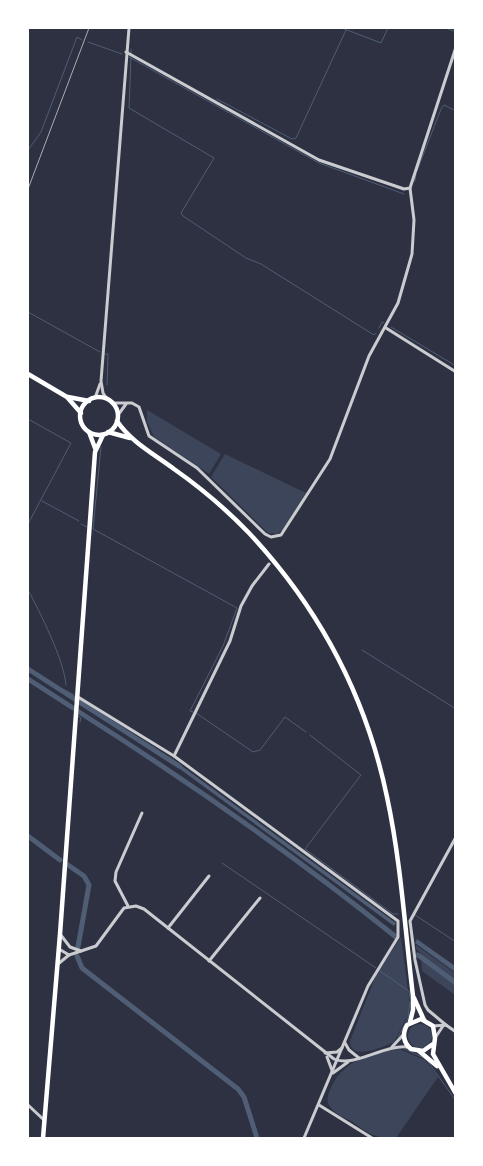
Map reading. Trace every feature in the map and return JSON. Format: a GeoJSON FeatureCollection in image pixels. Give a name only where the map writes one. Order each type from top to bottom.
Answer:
{"type":"FeatureCollection","features":[{"type":"Feature","properties":{"kind":"main road"},"geometry":{"type":"LineString","coordinates":[[28,374],[67,397],[89,401]]}},
{"type":"Feature","properties":{"kind":"main road"},"geometry":{"type":"LineString","coordinates":[[43,1138],[58,964],[95,452],[94,442],[82,424],[80,413],[67,397]]}},
{"type":"Feature","properties":{"kind":"main road"},"geometry":{"type":"LineString","coordinates":[[80,413],[89,401],[95,398],[107,399],[112,403],[117,418],[133,440],[198,487],[253,538],[306,603],[345,670],[368,727],[388,798],[413,996],[413,1010],[404,1035],[409,1047],[419,1051],[440,1070]]}},
{"type":"Feature","properties":{"kind":"main road"},"geometry":{"type":"LineString","coordinates":[[95,452],[103,435],[108,432],[117,418]]}},
{"type":"Feature","properties":{"kind":"main road"},"geometry":{"type":"LineString","coordinates":[[89,432],[103,435]]}},
{"type":"Feature","properties":{"kind":"main road"},"geometry":{"type":"LineString","coordinates":[[108,432],[133,440]]}},
{"type":"Feature","properties":{"kind":"main road"},"geometry":{"type":"LineString","coordinates":[[413,996],[424,1020]]}},
{"type":"Feature","properties":{"kind":"main road"},"geometry":{"type":"LineString","coordinates":[[410,1022],[417,1019],[424,1020],[433,1026],[436,1038],[433,1044],[427,1049],[419,1051]]}},
{"type":"Feature","properties":{"kind":"main road"},"geometry":{"type":"LineString","coordinates":[[433,1044],[433,1054],[440,1070],[456,1094]]}},
{"type":"Feature","properties":{"kind":"street"},"geometry":{"type":"LineString","coordinates":[[107,399],[103,392],[101,381],[129,28]]}},
{"type":"Feature","properties":{"kind":"street"},"geometry":{"type":"LineString","coordinates":[[112,403],[132,403],[140,407],[146,432],[153,439],[197,468],[260,530],[271,537],[276,537],[285,532],[330,459],[370,356],[398,303],[410,267],[414,220],[410,188],[456,47]]}},
{"type":"Feature","properties":{"kind":"street"},"geometry":{"type":"LineString","coordinates":[[126,52],[319,160],[396,187],[410,188]]}},
{"type":"Feature","properties":{"kind":"street"},"geometry":{"type":"LineString","coordinates":[[386,328],[456,372]]}},
{"type":"Feature","properties":{"kind":"street"},"geometry":{"type":"LineString","coordinates":[[95,398],[101,381]]}},
{"type":"Feature","properties":{"kind":"street"},"geometry":{"type":"LineString","coordinates":[[117,418],[126,404]]}},
{"type":"Feature","properties":{"kind":"street"},"geometry":{"type":"LineString","coordinates":[[174,756],[230,640],[241,606],[252,586],[269,564]]}},
{"type":"Feature","properties":{"kind":"street"},"geometry":{"type":"LineString","coordinates":[[77,697],[174,756],[398,921],[398,937],[368,986],[333,1073],[304,1138]]}},
{"type":"Feature","properties":{"kind":"street"},"geometry":{"type":"LineString","coordinates":[[128,906],[115,881],[116,872],[142,813]]}},
{"type":"Feature","properties":{"kind":"street"},"geometry":{"type":"LineString","coordinates":[[456,837],[410,921],[415,960],[425,1005],[445,1026],[456,1032]]}},
{"type":"Feature","properties":{"kind":"street"},"geometry":{"type":"LineString","coordinates":[[168,928],[209,876]]}},
{"type":"Feature","properties":{"kind":"street"},"geometry":{"type":"LineString","coordinates":[[209,961],[260,898]]}},
{"type":"Feature","properties":{"kind":"street"},"geometry":{"type":"LineString","coordinates":[[58,964],[70,955],[96,946],[121,910],[128,906],[141,907],[324,1053],[338,1061],[359,1058],[391,1047],[409,1047]]}},
{"type":"Feature","properties":{"kind":"street"},"geometry":{"type":"LineString","coordinates":[[60,934],[70,947],[82,952]]}},
{"type":"Feature","properties":{"kind":"street"},"geometry":{"type":"LineString","coordinates":[[59,949],[70,947]]}},
{"type":"Feature","properties":{"kind":"street"},"geometry":{"type":"LineString","coordinates":[[59,949],[70,955]]}},
{"type":"Feature","properties":{"kind":"street"},"geometry":{"type":"LineString","coordinates":[[433,1026],[445,1026]]}},
{"type":"Feature","properties":{"kind":"street"},"geometry":{"type":"LineString","coordinates":[[436,1038],[445,1026]]}},
{"type":"Feature","properties":{"kind":"street"},"geometry":{"type":"LineString","coordinates":[[391,1047],[404,1035]]}},
{"type":"Feature","properties":{"kind":"street"},"geometry":{"type":"LineString","coordinates":[[324,1053],[337,1052],[345,1042]]}},
{"type":"Feature","properties":{"kind":"street"},"geometry":{"type":"LineString","coordinates":[[345,1042],[349,1050],[359,1058]]}},
{"type":"Feature","properties":{"kind":"street"},"geometry":{"type":"LineString","coordinates":[[324,1053],[331,1064],[333,1073]]}},
{"type":"Feature","properties":{"kind":"street"},"geometry":{"type":"LineString","coordinates":[[333,1073],[350,1060]]}},
{"type":"Feature","properties":{"kind":"street"},"geometry":{"type":"LineString","coordinates":[[28,1105],[44,1120]]}},
{"type":"Feature","properties":{"kind":"street"},"geometry":{"type":"LineString","coordinates":[[319,1105],[372,1138]]}},
{"type":"Feature","properties":{"kind":"shaded area"},"geometry":{"type":"Polygon","coordinates":[[[147,410],[221,454],[209,474],[154,437],[147,422],[147,410]]]}},
{"type":"Feature","properties":{"kind":"shaded area"},"geometry":{"type":"Polygon","coordinates":[[[225,454],[306,493],[284,529],[277,534],[268,533],[211,477],[225,454]]]}},
{"type":"Feature","properties":{"kind":"shaded area"},"geometry":{"type":"Polygon","coordinates":[[[175,761],[396,923],[394,926],[173,764],[175,761]]]}},
{"type":"Feature","properties":{"kind":"shaded area"},"geometry":{"type":"Polygon","coordinates":[[[401,937],[410,1006],[408,1015],[394,1042],[368,1051],[355,1051],[351,1047],[350,1041],[376,975],[401,937]]]}},
{"type":"Feature","properties":{"kind":"shaded area"},"geometry":{"type":"Polygon","coordinates":[[[417,939],[455,966],[455,972],[415,943],[417,939]]]}},
{"type":"Feature","properties":{"kind":"shaded area"},"geometry":{"type":"Polygon","coordinates":[[[416,945],[455,973],[455,995],[422,971],[421,953],[416,949],[416,945]]]}},
{"type":"Feature","properties":{"kind":"shaded area"},"geometry":{"type":"Polygon","coordinates":[[[420,1024],[429,1027],[432,1036],[429,1045],[420,1048],[411,1045],[408,1036],[411,1027],[420,1024]]]}},
{"type":"Feature","properties":{"kind":"shaded area"},"geometry":{"type":"Polygon","coordinates":[[[399,1049],[425,1060],[438,1077],[396,1138],[372,1134],[338,1114],[329,1106],[328,1095],[330,1090],[335,1080],[349,1065],[367,1056],[399,1049]]]}},
{"type":"Feature","properties":{"kind":"waterway"},"geometry":{"type":"LineString","coordinates":[[342,28],[381,43],[388,28]]}},
{"type":"Feature","properties":{"kind":"waterway"},"geometry":{"type":"LineString","coordinates":[[446,28],[456,32]]}},
{"type":"Feature","properties":{"kind":"waterway"},"geometry":{"type":"LineString","coordinates":[[217,99],[292,139],[296,138],[346,30]]}},
{"type":"Feature","properties":{"kind":"waterway"},"geometry":{"type":"LineString","coordinates":[[28,150],[41,132],[77,37],[82,40]]}},
{"type":"Feature","properties":{"kind":"waterway"},"geometry":{"type":"LineString","coordinates":[[88,42],[122,54]]}},
{"type":"Feature","properties":{"kind":"waterway"},"geometry":{"type":"LineString","coordinates":[[129,57],[319,163],[404,194]]}},
{"type":"Feature","properties":{"kind":"waterway"},"geometry":{"type":"LineString","coordinates":[[131,57],[129,108],[214,158],[181,213],[183,216],[246,258],[261,264],[374,335],[376,333]]}},
{"type":"Feature","properties":{"kind":"waterway"},"geometry":{"type":"LineString","coordinates":[[417,171],[441,109],[444,105],[456,111]]}},
{"type":"Feature","properties":{"kind":"waterway"},"geometry":{"type":"LineString","coordinates":[[415,181],[416,174]]}},
{"type":"Feature","properties":{"kind":"waterway"},"geometry":{"type":"LineString","coordinates":[[28,312],[100,352]]}},
{"type":"Feature","properties":{"kind":"waterway"},"geometry":{"type":"LineString","coordinates":[[379,328],[382,322],[384,323]]}},
{"type":"Feature","properties":{"kind":"waterway"},"geometry":{"type":"LineString","coordinates":[[391,327],[456,366]]}},
{"type":"Feature","properties":{"kind":"waterway"},"geometry":{"type":"LineString","coordinates":[[105,354],[108,354],[107,385]]}},
{"type":"Feature","properties":{"kind":"waterway"},"geometry":{"type":"LineString","coordinates":[[28,419],[71,443],[28,524]]}},
{"type":"Feature","properties":{"kind":"waterway"},"geometry":{"type":"LineString","coordinates":[[101,447],[93,529],[237,608],[223,646],[190,711],[193,712]]}},
{"type":"Feature","properties":{"kind":"waterway"},"geometry":{"type":"LineString","coordinates":[[42,501],[79,521]]}},
{"type":"Feature","properties":{"kind":"waterway"},"geometry":{"type":"LineString","coordinates":[[81,524],[87,527]]}},
{"type":"Feature","properties":{"kind":"waterway"},"geometry":{"type":"LineString","coordinates":[[28,590],[56,650],[66,685]]}},
{"type":"Feature","properties":{"kind":"waterway"},"geometry":{"type":"LineString","coordinates":[[362,650],[456,709]]}},
{"type":"Feature","properties":{"kind":"waterway"},"geometry":{"type":"LineString","coordinates":[[28,669],[179,766]]}},
{"type":"Feature","properties":{"kind":"waterway"},"geometry":{"type":"LineString","coordinates":[[28,679],[73,708]]}},
{"type":"Feature","properties":{"kind":"waterway"},"geometry":{"type":"LineString","coordinates":[[63,689],[74,695]]}},
{"type":"Feature","properties":{"kind":"waterway"},"geometry":{"type":"LineString","coordinates":[[79,712],[240,820],[319,877],[396,937]]}},
{"type":"Feature","properties":{"kind":"waterway"},"geometry":{"type":"LineString","coordinates":[[196,713],[253,752],[260,750],[285,717],[306,732]]}},
{"type":"Feature","properties":{"kind":"waterway"},"geometry":{"type":"LineString","coordinates":[[78,716],[81,718],[80,722]]}},
{"type":"Feature","properties":{"kind":"waterway"},"geometry":{"type":"LineString","coordinates":[[310,735],[361,775],[305,849],[393,914],[398,914]]}},
{"type":"Feature","properties":{"kind":"waterway"},"geometry":{"type":"LineString","coordinates":[[28,836],[60,860]]}},
{"type":"Feature","properties":{"kind":"waterway"},"geometry":{"type":"LineString","coordinates":[[222,863],[376,968]]}},
{"type":"Feature","properties":{"kind":"waterway"},"geometry":{"type":"LineString","coordinates":[[68,865],[84,876],[89,885],[78,947]]}},
{"type":"Feature","properties":{"kind":"waterway"},"geometry":{"type":"LineString","coordinates":[[415,915],[456,942]]}},
{"type":"Feature","properties":{"kind":"waterway"},"geometry":{"type":"LineString","coordinates":[[418,955],[456,983]]}},
{"type":"Feature","properties":{"kind":"waterway"},"geometry":{"type":"LineString","coordinates":[[77,956],[82,968],[238,1089],[244,1097],[257,1138]]}},
{"type":"Feature","properties":{"kind":"waterway"},"geometry":{"type":"LineString","coordinates":[[380,971],[409,991],[410,998]]}},
{"type":"Feature","properties":{"kind":"waterway"},"geometry":{"type":"LineString","coordinates":[[398,1037],[408,1018],[410,1002]]}},
{"type":"Feature","properties":{"kind":"waterway"},"geometry":{"type":"LineString","coordinates":[[405,1049],[426,1059],[456,1101]]}},
{"type":"Feature","properties":{"kind":"railway"},"geometry":{"type":"LineString","coordinates":[[28,189],[89,28]]}}]}
